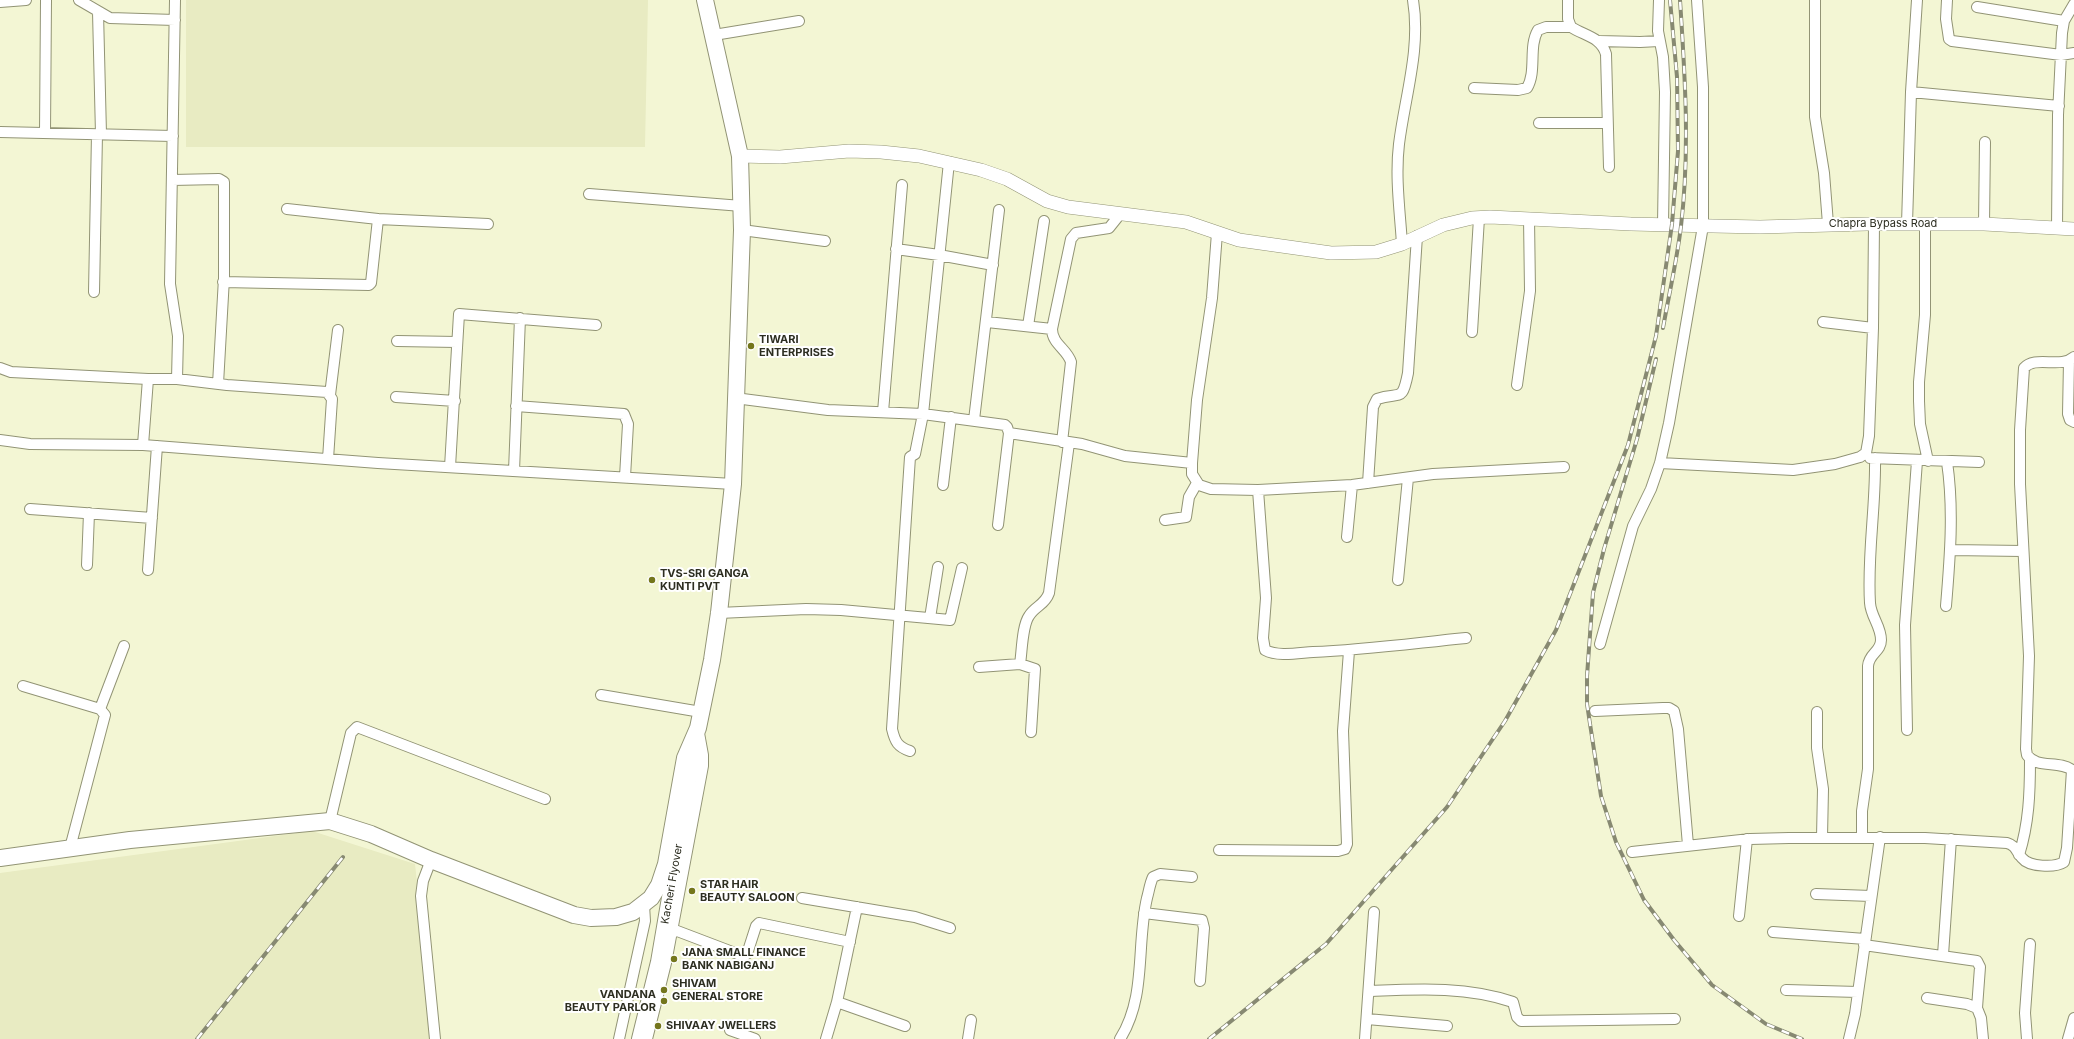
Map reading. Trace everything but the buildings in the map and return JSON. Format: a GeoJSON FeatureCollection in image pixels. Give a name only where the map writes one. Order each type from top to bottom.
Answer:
{"type":"FeatureCollection","features":[{"type":"Feature","properties":{"kind":"main road"},"geometry":{"type":"LineString","coordinates":[[0,858],[137,840],[330,820],[371,834],[431,860],[574,915],[591,918],[616,918],[633,912],[644,905],[651,898],[659,885],[666,864],[685,758],[698,728],[712,660],[719,613],[733,484],[734,398],[742,230],[740,156],[705,0]]}},
{"type":"Feature","properties":{"kind":"main road","name":"Kacheri Flyover"},"geometry":{"type":"LineString","coordinates":[[639,1039],[659,955],[698,728]]}},
{"type":"Feature","properties":{"kind":"street"},"geometry":{"type":"LineString","coordinates":[[0,2],[26,0]]}},
{"type":"Feature","properties":{"kind":"street"},"geometry":{"type":"LineString","coordinates":[[45,133],[46,0]]}},
{"type":"Feature","properties":{"kind":"street"},"geometry":{"type":"LineString","coordinates":[[79,0],[110,18],[175,20]]}},
{"type":"Feature","properties":{"kind":"street"},"geometry":{"type":"LineString","coordinates":[[175,0],[170,284],[178,336],[177,379]]}},
{"type":"Feature","properties":{"kind":"street"},"geometry":{"type":"LineString","coordinates":[[1402,244],[1398,163],[1399,145],[1416,47],[1416,16],[1414,0]]}},
{"type":"Feature","properties":{"kind":"street"},"geometry":{"type":"LineString","coordinates":[[1568,0],[1568,19],[1571,28]]}},
{"type":"Feature","properties":{"kind":"street"},"geometry":{"type":"LineString","coordinates":[[1659,0],[1659,41],[1663,57],[1665,92],[1663,224]]}},
{"type":"Feature","properties":{"kind":"street"},"geometry":{"type":"LineString","coordinates":[[1600,644],[1633,526],[1651,489],[1660,463],[1669,423],[1698,225],[1703,88],[1697,0]]}},
{"type":"Feature","properties":{"kind":"street"},"geometry":{"type":"LineString","coordinates":[[1815,0],[1815,117],[1824,173],[1828,224]]}},
{"type":"Feature","properties":{"kind":"street"},"geometry":{"type":"LineString","coordinates":[[1907,224],[1910,92],[1917,0]]}},
{"type":"Feature","properties":{"kind":"street"},"geometry":{"type":"LineString","coordinates":[[1947,0],[1947,34],[1949,39],[1952,41],[2061,55],[2074,52]]}},
{"type":"Feature","properties":{"kind":"street"},"geometry":{"type":"LineString","coordinates":[[2057,228],[2061,55],[2064,21],[2074,4]]}},
{"type":"Feature","properties":{"kind":"street"},"geometry":{"type":"LineString","coordinates":[[1977,7],[2064,21]]}},
{"type":"Feature","properties":{"kind":"street"},"geometry":{"type":"LineString","coordinates":[[94,292],[99,134],[98,12]]}},
{"type":"Feature","properties":{"kind":"street"},"geometry":{"type":"LineString","coordinates":[[714,35],[799,21]]}},
{"type":"Feature","properties":{"kind":"street"},"geometry":{"type":"LineString","coordinates":[[1474,88],[1523,90],[1527,88],[1530,81],[1534,38],[1538,30],[1546,27],[1571,28],[1599,41],[1659,41]]}},
{"type":"Feature","properties":{"kind":"street"},"geometry":{"type":"LineString","coordinates":[[1599,41],[1606,54],[1609,167]]}},
{"type":"Feature","properties":{"kind":"street"},"geometry":{"type":"LineString","coordinates":[[1910,92],[2059,106]]}},
{"type":"Feature","properties":{"kind":"street"},"geometry":{"type":"LineString","coordinates":[[1539,123],[1607,123]]}},
{"type":"Feature","properties":{"kind":"street"},"geometry":{"type":"LineString","coordinates":[[0,132],[173,136]]}},
{"type":"Feature","properties":{"kind":"street"},"geometry":{"type":"LineString","coordinates":[[1984,224],[1985,142]]}},
{"type":"Feature","properties":{"kind":"street","name":"Chapra Bypass Road"},"geometry":{"type":"LineString","coordinates":[[740,156],[780,157],[850,152],[881,152],[949,162],[981,170],[1007,179],[1047,201],[1068,207],[1186,222],[1239,240],[1331,253],[1376,252],[1402,244],[1443,225],[1479,218],[1529,218],[1760,227],[1828,224],[1984,224],[2074,229]]}},
{"type":"Feature","properties":{"kind":"street"},"geometry":{"type":"LineString","coordinates":[[910,751],[900,748],[896,743],[892,729],[899,614],[910,457],[915,454],[923,414],[949,162]]}},
{"type":"Feature","properties":{"kind":"street"},"geometry":{"type":"LineString","coordinates":[[172,180],[220,178],[223,180],[225,231],[218,384]]}},
{"type":"Feature","properties":{"kind":"street"},"geometry":{"type":"LineString","coordinates":[[883,412],[902,185]]}},
{"type":"Feature","properties":{"kind":"street"},"geometry":{"type":"LineString","coordinates":[[589,194],[742,206]]}},
{"type":"Feature","properties":{"kind":"street"},"geometry":{"type":"LineString","coordinates":[[288,209],[378,219],[488,224]]}},
{"type":"Feature","properties":{"kind":"street"},"geometry":{"type":"LineString","coordinates":[[974,420],[987,322],[999,210]]}},
{"type":"Feature","properties":{"kind":"street"},"geometry":{"type":"LineString","coordinates":[[1020,664],[1026,621],[1034,610],[1046,601],[1049,593],[1066,442],[1071,362],[1068,356],[1055,341],[1052,329],[1073,235],[1079,232],[1109,228],[1121,214]]}},
{"type":"Feature","properties":{"kind":"street"},"geometry":{"type":"LineString","coordinates":[[1472,332],[1479,218]]}},
{"type":"Feature","properties":{"kind":"street"},"geometry":{"type":"LineString","coordinates":[[1517,385],[1530,291],[1529,218]]}},
{"type":"Feature","properties":{"kind":"street"},"geometry":{"type":"LineString","coordinates":[[223,282],[369,285],[371,283],[378,219]]}},
{"type":"Feature","properties":{"kind":"street"},"geometry":{"type":"LineString","coordinates":[[1028,326],[1044,221]]}},
{"type":"Feature","properties":{"kind":"street"},"geometry":{"type":"LineString","coordinates":[[1860,457],[1866,453],[1869,436],[1873,328],[1874,224]]}},
{"type":"Feature","properties":{"kind":"street"},"geometry":{"type":"LineString","coordinates":[[1925,224],[1925,315],[1918,382],[1920,424],[1928,461]]}},
{"type":"Feature","properties":{"kind":"street"},"geometry":{"type":"LineString","coordinates":[[742,230],[825,242]]}},
{"type":"Feature","properties":{"kind":"street"},"geometry":{"type":"LineString","coordinates":[[1218,233],[1212,298],[1197,400],[1192,462],[1192,474],[1197,483],[1210,489],[1258,490],[1352,485],[1433,474],[1564,466]]}},
{"type":"Feature","properties":{"kind":"street"},"geometry":{"type":"LineString","coordinates":[[1368,483],[1374,402],[1380,398],[1399,395],[1402,393],[1408,373],[1417,236]]}},
{"type":"Feature","properties":{"kind":"street"},"geometry":{"type":"LineString","coordinates":[[896,249],[993,265]]}},
{"type":"Feature","properties":{"kind":"street"},"geometry":{"type":"LineString","coordinates":[[450,467],[455,401],[458,318],[461,313],[596,325]]}},
{"type":"Feature","properties":{"kind":"street"},"geometry":{"type":"LineString","coordinates":[[514,471],[520,318]]}},
{"type":"Feature","properties":{"kind":"street"},"geometry":{"type":"LineString","coordinates":[[987,322],[1052,329]]}},
{"type":"Feature","properties":{"kind":"street"},"geometry":{"type":"LineString","coordinates":[[1823,322],[1873,328]]}},
{"type":"Feature","properties":{"kind":"street"},"geometry":{"type":"LineString","coordinates":[[328,459],[331,407],[330,395],[338,330]]}},
{"type":"Feature","properties":{"kind":"street"},"geometry":{"type":"LineString","coordinates":[[397,341],[457,342]]}},
{"type":"Feature","properties":{"kind":"street"},"geometry":{"type":"LineString","coordinates":[[2019,855],[2026,834],[2030,808],[2030,760],[2026,749],[2029,656],[2020,484],[2023,372],[2026,365],[2031,363],[2071,359],[2068,414],[2070,420],[2074,422]]}},
{"type":"Feature","properties":{"kind":"street"},"geometry":{"type":"LineString","coordinates":[[0,368],[11,372],[148,379],[177,379],[218,384],[320,391],[330,395]]}},
{"type":"Feature","properties":{"kind":"street"},"geometry":{"type":"LineString","coordinates":[[143,445],[148,379]]}},
{"type":"Feature","properties":{"kind":"street"},"geometry":{"type":"LineString","coordinates":[[396,397],[455,401]]}},
{"type":"Feature","properties":{"kind":"street"},"geometry":{"type":"LineString","coordinates":[[734,398],[809,408],[923,414],[1005,425],[1008,429],[1008,433],[998,524]]}},
{"type":"Feature","properties":{"kind":"street"},"geometry":{"type":"LineString","coordinates":[[516,406],[624,414],[628,424],[625,477]]}},
{"type":"Feature","properties":{"kind":"street"},"geometry":{"type":"LineString","coordinates":[[943,485],[951,418]]}},
{"type":"Feature","properties":{"kind":"street"},"geometry":{"type":"LineString","coordinates":[[1008,433],[1092,446],[1125,456],[1192,462]]}},
{"type":"Feature","properties":{"kind":"street"},"geometry":{"type":"LineString","coordinates":[[0,440],[30,444],[143,445],[328,459],[733,484]]}},
{"type":"Feature","properties":{"kind":"street"},"geometry":{"type":"LineString","coordinates":[[148,570],[157,446]]}},
{"type":"Feature","properties":{"kind":"street"},"geometry":{"type":"LineString","coordinates":[[1660,463],[1793,470],[1814,468],[1860,457],[1917,461],[1979,462]]}},
{"type":"Feature","properties":{"kind":"street"},"geometry":{"type":"LineString","coordinates":[[1862,837],[1862,811],[1868,769],[1868,666],[1870,656],[1878,650],[1881,641],[1880,632],[1871,611],[1870,602],[1870,541],[1875,495],[1875,458]]}},
{"type":"Feature","properties":{"kind":"street"},"geometry":{"type":"LineString","coordinates":[[1907,730],[1905,625],[1917,461]]}},
{"type":"Feature","properties":{"kind":"street"},"geometry":{"type":"LineString","coordinates":[[1946,606],[1950,550],[1950,484],[1947,462]]}},
{"type":"Feature","properties":{"kind":"street"},"geometry":{"type":"LineString","coordinates":[[1398,580],[1408,478]]}},
{"type":"Feature","properties":{"kind":"street"},"geometry":{"type":"LineString","coordinates":[[1164,520],[1186,517],[1189,497],[1197,483]]}},
{"type":"Feature","properties":{"kind":"street"},"geometry":{"type":"LineString","coordinates":[[1347,537],[1352,485]]}},
{"type":"Feature","properties":{"kind":"street"},"geometry":{"type":"LineString","coordinates":[[1258,490],[1266,598],[1263,638],[1265,650],[1288,654],[1349,651],[1466,638]]}},
{"type":"Feature","properties":{"kind":"street"},"geometry":{"type":"LineString","coordinates":[[30,509],[152,518]]}},
{"type":"Feature","properties":{"kind":"street"},"geometry":{"type":"LineString","coordinates":[[87,565],[89,513]]}},
{"type":"Feature","properties":{"kind":"street"},"geometry":{"type":"LineString","coordinates":[[1950,550],[2023,551]]}},
{"type":"Feature","properties":{"kind":"street"},"geometry":{"type":"LineString","coordinates":[[930,618],[938,567]]}},
{"type":"Feature","properties":{"kind":"street"},"geometry":{"type":"LineString","coordinates":[[719,613],[806,609],[899,614],[950,620],[962,568]]}},
{"type":"Feature","properties":{"kind":"street"},"geometry":{"type":"LineString","coordinates":[[100,709],[124,646]]}},
{"type":"Feature","properties":{"kind":"street"},"geometry":{"type":"LineString","coordinates":[[1219,850],[1338,851],[1345,849],[1347,844],[1343,731],[1349,651]]}},
{"type":"Feature","properties":{"kind":"street"},"geometry":{"type":"LineString","coordinates":[[979,667],[1020,664],[1033,668],[1036,671],[1031,732]]}},
{"type":"Feature","properties":{"kind":"street"},"geometry":{"type":"LineString","coordinates":[[23,686],[100,709],[104,712],[105,722],[70,848]]}},
{"type":"Feature","properties":{"kind":"street"},"geometry":{"type":"LineString","coordinates":[[602,695],[701,712]]}},
{"type":"Feature","properties":{"kind":"street"},"geometry":{"type":"LineString","coordinates":[[1595,711],[1663,708],[1669,708],[1674,711],[1677,718],[1680,744],[1688,845]]}},
{"type":"Feature","properties":{"kind":"street"},"geometry":{"type":"LineString","coordinates":[[1817,712],[1817,748],[1823,789],[1822,837]]}},
{"type":"Feature","properties":{"kind":"street"},"geometry":{"type":"LineString","coordinates":[[330,820],[351,733],[355,728],[360,727],[545,799]]}},
{"type":"Feature","properties":{"kind":"street"},"geometry":{"type":"LineString","coordinates":[[647,1039],[672,929],[703,766],[703,755],[698,728]]}},
{"type":"Feature","properties":{"kind":"street"},"geometry":{"type":"LineString","coordinates":[[1632,852],[1747,839],[1862,837],[1951,839],[2007,843],[2017,848],[2019,855],[2027,862],[2055,866],[2064,862],[2067,848],[2072,770],[2067,766],[2030,760]]}},
{"type":"Feature","properties":{"kind":"street"},"geometry":{"type":"LineString","coordinates":[[1849,1039],[1858,992],[1880,838]]}},
{"type":"Feature","properties":{"kind":"street"},"geometry":{"type":"LineString","coordinates":[[1739,916],[1747,839]]}},
{"type":"Feature","properties":{"kind":"street"},"geometry":{"type":"LineString","coordinates":[[1943,955],[1951,839]]}},
{"type":"Feature","properties":{"kind":"street"},"geometry":{"type":"LineString","coordinates":[[431,860],[422,887],[421,903],[428,961],[434,1039]]}},
{"type":"Feature","properties":{"kind":"street"},"geometry":{"type":"LineString","coordinates":[[1120,1039],[1130,1021],[1138,993],[1144,913],[1151,880],[1154,875],[1192,877]]}},
{"type":"Feature","properties":{"kind":"street"},"geometry":{"type":"LineString","coordinates":[[1816,894],[1871,896]]}},
{"type":"Feature","properties":{"kind":"street"},"geometry":{"type":"LineString","coordinates":[[802,898],[915,917],[950,928]]}},
{"type":"Feature","properties":{"kind":"street"},"geometry":{"type":"LineString","coordinates":[[618,1039],[646,921],[644,905]]}},
{"type":"Feature","properties":{"kind":"street"},"geometry":{"type":"LineString","coordinates":[[826,1039],[837,1002],[858,907]]}},
{"type":"Feature","properties":{"kind":"street"},"geometry":{"type":"LineString","coordinates":[[1365,1039],[1374,912]]}},
{"type":"Feature","properties":{"kind":"street"},"geometry":{"type":"LineString","coordinates":[[1144,913],[1202,920],[1204,928],[1200,981]]}},
{"type":"Feature","properties":{"kind":"street"},"geometry":{"type":"LineString","coordinates":[[672,929],[743,956],[747,954],[756,926],[759,923],[850,942]]}},
{"type":"Feature","properties":{"kind":"street"},"geometry":{"type":"LineString","coordinates":[[1773,932],[1864,942],[1977,961],[1980,963],[1977,1008],[1981,1018],[1983,1039]]}},
{"type":"Feature","properties":{"kind":"street"},"geometry":{"type":"LineString","coordinates":[[2027,1039],[2026,990],[2030,944]]}},
{"type":"Feature","properties":{"kind":"street"},"geometry":{"type":"LineString","coordinates":[[1369,991],[1424,989],[1466,992],[1513,1002],[1517,1017],[1521,1021],[1675,1018]]}},
{"type":"Feature","properties":{"kind":"street"},"geometry":{"type":"LineString","coordinates":[[1786,990],[1858,992]]}},
{"type":"Feature","properties":{"kind":"street"},"geometry":{"type":"LineString","coordinates":[[1927,998],[1967,1004],[1977,1008]]}},
{"type":"Feature","properties":{"kind":"street"},"geometry":{"type":"LineString","coordinates":[[837,1002],[905,1026]]}},
{"type":"Feature","properties":{"kind":"street"},"geometry":{"type":"LineString","coordinates":[[2068,1039],[2074,1018]]}},
{"type":"Feature","properties":{"kind":"street"},"geometry":{"type":"LineString","coordinates":[[1367,1019],[1447,1026]]}},
{"type":"Feature","properties":{"kind":"street"},"geometry":{"type":"LineString","coordinates":[[968,1039],[971,1020]]}},
{"type":"Feature","properties":{"kind":"street"},"geometry":{"type":"LineString","coordinates":[[730,1030],[755,1039]]}},
{"type":"Feature","properties":{"kind":"shaded area"},"geometry":{"type":"Polygon","coordinates":[[[186,0],[648,0],[645,147],[186,147],[186,0]]]}},
{"type":"Feature","properties":{"kind":"shaded area"},"geometry":{"type":"Polygon","coordinates":[[[312,831],[415,864],[434,1039],[0,1039],[0,873],[312,831]]]}},
{"type":"Feature","properties":{"kind":"railway"},"geometry":{"type":"LineString","coordinates":[[1209,1039],[1326,944],[1447,807],[1505,721],[1556,630],[1628,445],[1656,336],[1672,224],[1678,151],[1677,77],[1670,0]]}},
{"type":"Feature","properties":{"kind":"railway"},"geometry":{"type":"LineString","coordinates":[[1663,328],[1675,264],[1684,198],[1686,113],[1680,0]]}},
{"type":"Feature","properties":{"kind":"railway"},"geometry":{"type":"LineString","coordinates":[[1656,359],[1637,439],[1604,549],[1593,593],[1587,676],[1587,704],[1601,796],[1616,842],[1644,900],[1674,940],[1712,985],[1766,1024],[1802,1039]]}},
{"type":"Feature","properties":{"kind":"railway"},"geometry":{"type":"LineString","coordinates":[[197,1039],[343,857]]}},
{"type":"Feature","properties":{"kind":"place","name":"TIWARI ENTERPRISES"},"geometry":{"type":"Point","coordinates":[751,346]}},
{"type":"Feature","properties":{"kind":"place","name":"TVS-SRI GANGA KUNTI PVT"},"geometry":{"type":"Point","coordinates":[652,580]}},
{"type":"Feature","properties":{"kind":"place","name":"STAR HAIR BEAUTY SALOON"},"geometry":{"type":"Point","coordinates":[692,891]}},
{"type":"Feature","properties":{"kind":"place","name":"JANA SMALL FINANCE BANK NABIGANJ"},"geometry":{"type":"Point","coordinates":[674,959]}},
{"type":"Feature","properties":{"kind":"place","name":"SHIVAM GENERAL STORE"},"geometry":{"type":"Point","coordinates":[664,990]}},
{"type":"Feature","properties":{"kind":"place","name":"VANDANA BEAUTY PARLOR"},"geometry":{"type":"Point","coordinates":[664,1001]}},
{"type":"Feature","properties":{"kind":"place","name":"SHIVAAY JWELLERS"},"geometry":{"type":"Point","coordinates":[658,1026]}}]}
